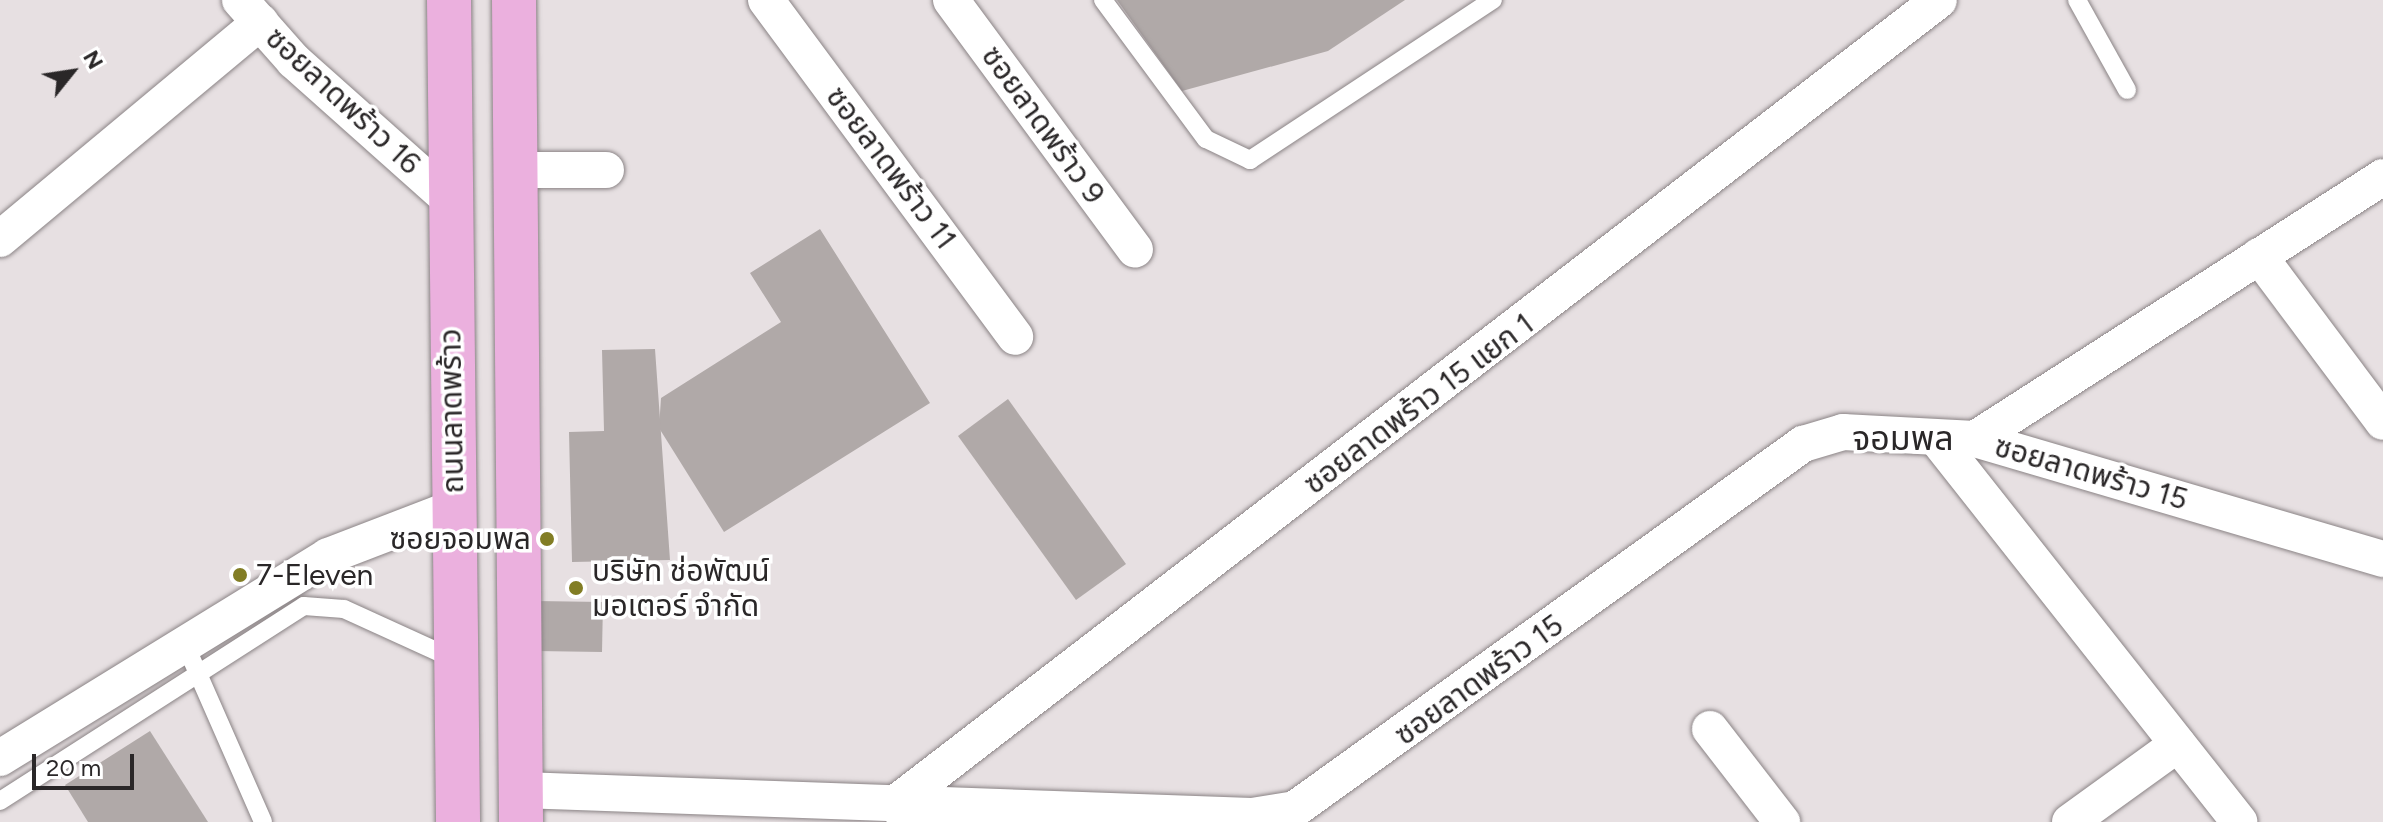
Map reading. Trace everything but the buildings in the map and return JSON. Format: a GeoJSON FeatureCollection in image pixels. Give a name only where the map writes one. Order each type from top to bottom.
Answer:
{"type":"FeatureCollection","features":[{"type":"Feature","properties":{"kind":"main road","name":"ถนนลาดพร้าว"},"geometry":{"type":"LineString","coordinates":[[449,0],[458,804]]}},
{"type":"Feature","properties":{"kind":"main road"},"geometry":{"type":"LineString","coordinates":[[458,804],[521,806],[514,0]]}},
{"type":"Feature","properties":{"kind":"street","name":"ซอยลาดพร้าว 11"},"geometry":{"type":"LineString","coordinates":[[766,0],[1015,337]]}},
{"type":"Feature","properties":{"kind":"street","name":"ซอยลาดพร้าว 9"},"geometry":{"type":"LineString","coordinates":[[951,0],[1135,250]]}},
{"type":"Feature","properties":{"kind":"street","name":"ซอยลาดพร้าว 15 แยก 1"},"geometry":{"type":"LineString","coordinates":[[902,813],[1939,0]]}},
{"type":"Feature","properties":{"kind":"street","name":"ซอยลาดพร้าว 16"},"geometry":{"type":"LineString","coordinates":[[250,11],[450,200]]}},
{"type":"Feature","properties":{"kind":"street"},"geometry":{"type":"LineString","coordinates":[[0,239],[250,11]]}},
{"type":"Feature","properties":{"kind":"street"},"geometry":{"type":"LineString","coordinates":[[516,170],[606,170]]}},
{"type":"Feature","properties":{"kind":"street"},"geometry":{"type":"LineString","coordinates":[[1975,439],[2383,177]]}},
{"type":"Feature","properties":{"kind":"street"},"geometry":{"type":"LineString","coordinates":[[2259,256],[2383,422]]}},
{"type":"Feature","properties":{"kind":"street","name":"ซอยลาดพร้าว 15"},"geometry":{"type":"LineString","coordinates":[[521,806],[1253,819],[1309,803],[1803,444],[1876,429],[1937,439],[1975,439],[2383,559]]}},
{"type":"Feature","properties":{"kind":"street"},"geometry":{"type":"LineString","coordinates":[[1937,439],[2240,822]]}},
{"type":"Feature","properties":{"kind":"street"},"geometry":{"type":"LineString","coordinates":[[0,758],[328,556],[453,508]]}},
{"type":"Feature","properties":{"kind":"street"},"geometry":{"type":"LineString","coordinates":[[1710,729],[1782,822]]}},
{"type":"Feature","properties":{"kind":"street"},"geometry":{"type":"LineString","coordinates":[[2070,822],[2178,744]]}},
{"type":"Feature","properties":{"kind":"lane"},"geometry":{"type":"LineString","coordinates":[[1103,0],[1206,139],[1250,160],[1493,0]]}},
{"type":"Feature","properties":{"kind":"lane"},"geometry":{"type":"LineString","coordinates":[[2077,0],[2127,90]]}},
{"type":"Feature","properties":{"kind":"lane"},"geometry":{"type":"LineString","coordinates":[[0,801],[313,604],[344,609],[456,660]]}},
{"type":"Feature","properties":{"kind":"lane"},"geometry":{"type":"LineString","coordinates":[[185,644],[204,674],[222,743],[258,800],[263,822]]}},
{"type":"Feature","properties":{"kind":"place","name":"ซอยจอมพล"},"geometry":{"type":"Point","coordinates":[547,539]}},
{"type":"Feature","properties":{"kind":"place","name":"7-Eleven"},"geometry":{"type":"Point","coordinates":[240,575]}},
{"type":"Feature","properties":{"kind":"place","name":"บริษัท ช่อพัฒน์ มอเตอร์ จำกัด"},"geometry":{"type":"Point","coordinates":[576,588]}},
{"type":"Feature","properties":{"kind":"district","name":"จอมพล"},"geometry":{"type":"Point","coordinates":[1903,439]}}]}
